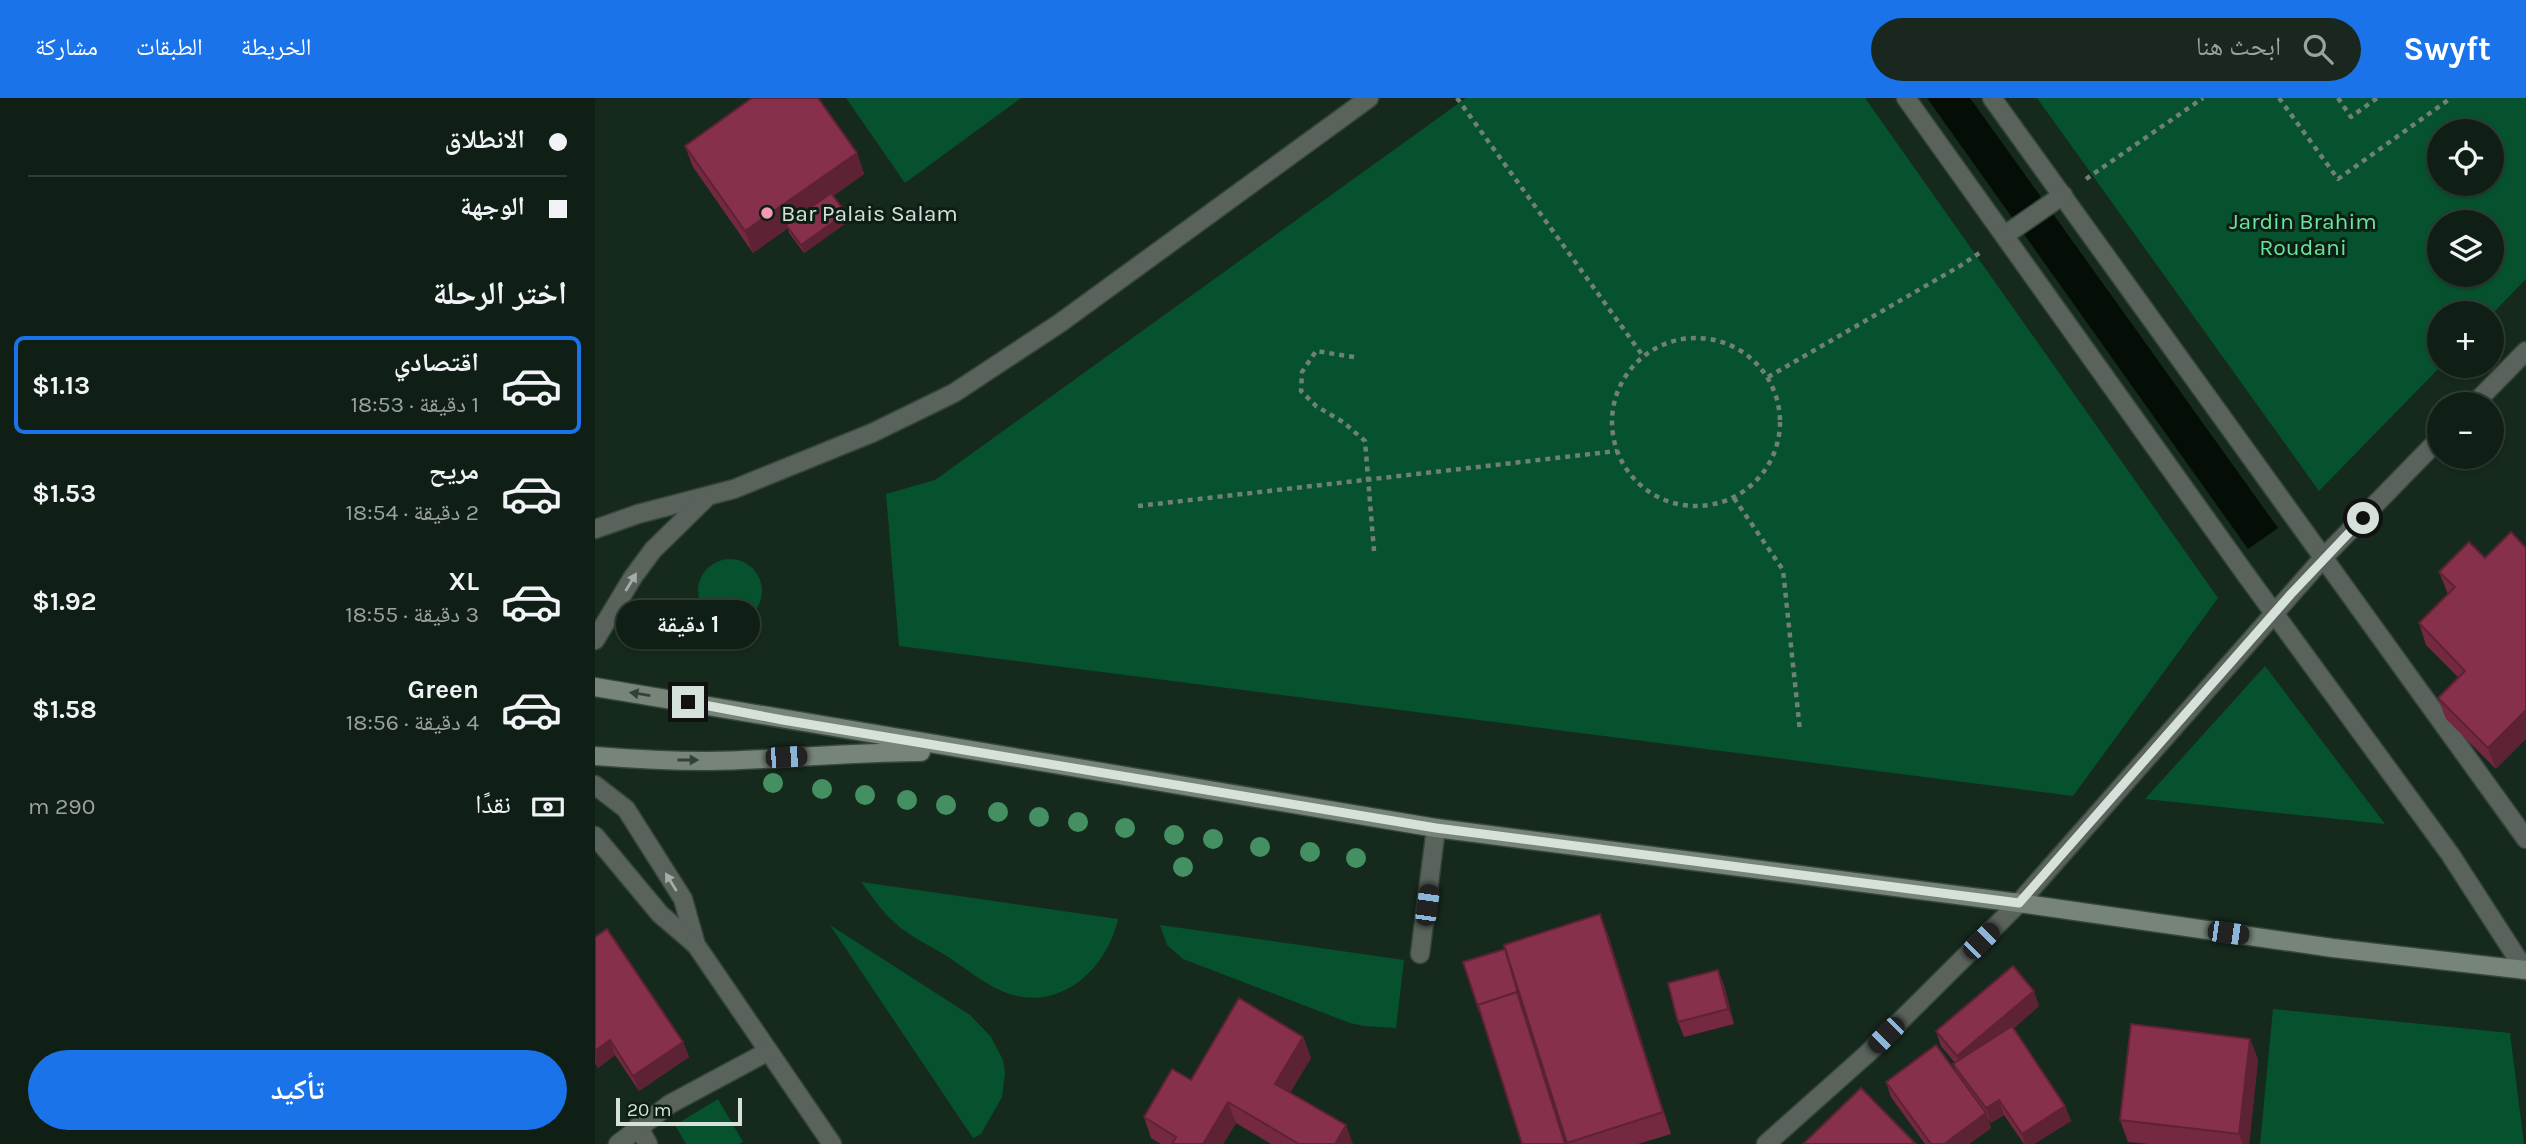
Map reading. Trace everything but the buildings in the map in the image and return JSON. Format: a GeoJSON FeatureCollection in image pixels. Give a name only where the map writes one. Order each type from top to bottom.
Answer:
{"type":"FeatureCollection","features":[{"type":"Feature","properties":{"kind":"main road"},"geometry":{"type":"LineString","coordinates":[[595,687],[1436,828],[2019,903],[2333,948],[2526,970]]}},
{"type":"Feature","properties":{"kind":"main road"},"geometry":{"type":"LineString","coordinates":[[595,756],[709,761],[874,752],[973,752]]}},
{"type":"Feature","properties":{"kind":"street"},"geometry":{"type":"LineString","coordinates":[[595,528],[734,489],[872,433],[954,393],[1060,323],[1369,98]]}},
{"type":"Feature","properties":{"kind":"street"},"geometry":{"type":"LineString","coordinates":[[1906,98],[2450,854],[2526,970]]}},
{"type":"Feature","properties":{"kind":"street"},"geometry":{"type":"LineString","coordinates":[[1992,98],[2526,839]]}},
{"type":"Feature","properties":{"kind":"street"},"geometry":{"type":"LineString","coordinates":[[2005,235],[2063,195]]}},
{"type":"Feature","properties":{"kind":"street"},"geometry":{"type":"LineString","coordinates":[[2486,392],[2525,355]]}},
{"type":"Feature","properties":{"kind":"street"},"geometry":{"type":"LineString","coordinates":[[1766,1144],[1867,1054],[2019,903],[2324,557],[2427,451]]}},
{"type":"Feature","properties":{"kind":"street"},"geometry":{"type":"LineString","coordinates":[[595,640],[633,577],[653,550],[705,499]]}},
{"type":"Feature","properties":{"kind":"street"},"geometry":{"type":"LineString","coordinates":[[595,785],[626,809],[683,900],[696,945]]}},
{"type":"Feature","properties":{"kind":"street"},"geometry":{"type":"LineString","coordinates":[[1420,954],[1436,828]]}},
{"type":"Feature","properties":{"kind":"street"},"geometry":{"type":"LineString","coordinates":[[595,836],[660,914],[696,945],[831,1144]]}},
{"type":"Feature","properties":{"kind":"street"},"geometry":{"type":"LineString","coordinates":[[618,1144],[670,1104],[767,1052]]}},
{"type":"Feature","properties":{"kind":"street"},"geometry":{"type":"LineString","coordinates":[[638,1126],[648,1144]]}},
{"type":"Feature","properties":{"kind":"path"},"geometry":{"type":"LineString","coordinates":[[1457,98],[1643,356]]}},
{"type":"Feature","properties":{"kind":"path"},"geometry":{"type":"LineString","coordinates":[[2063,195],[2203,98]]}},
{"type":"Feature","properties":{"kind":"path"},"geometry":{"type":"LineString","coordinates":[[2279,98],[2338,179],[2451,98]]}},
{"type":"Feature","properties":{"kind":"path"},"geometry":{"type":"LineString","coordinates":[[2337,98],[2351,117],[2377,98]]}},
{"type":"Feature","properties":{"kind":"path"},"geometry":{"type":"LineString","coordinates":[[1768,377],[1960,266],[2005,235]]}},
{"type":"Feature","properties":{"kind":"path"},"geometry":{"type":"LineString","coordinates":[[1711,338],[1743,351],[1768,377],[1780,410],[1778,445],[1762,476],[1734,498],[1700,507],[1665,500],[1636,481],[1617,451],[1611,416],[1621,382],[1643,356],[1675,340],[1711,338]]}},
{"type":"Feature","properties":{"kind":"path"},"geometry":{"type":"LineString","coordinates":[[1354,357],[1316,351],[1302,372],[1301,391],[1316,406],[1343,422],[1365,441],[1374,551]]}},
{"type":"Feature","properties":{"kind":"path"},"geometry":{"type":"LineString","coordinates":[[1138,506],[1617,451]]}},
{"type":"Feature","properties":{"kind":"path"},"geometry":{"type":"LineString","coordinates":[[1734,498],[1783,570],[1800,731]]}},
{"type":"Feature","properties":{"kind":"green space"},"geometry":{"type":"Polygon","coordinates":[[[846,98],[1021,98],[905,183],[846,98]]]}},
{"type":"Feature","properties":{"kind":"green space"},"geometry":{"type":"Polygon","coordinates":[[[1466,98],[1865,98],[2218,598],[2073,796],[899,646],[886,494],[935,480],[1466,98]]]}},
{"type":"Feature","properties":{"kind":"green space","name":"Jardin Brahim Roudani"},"geometry":{"type":"Polygon","coordinates":[[[2037,98],[2526,98],[2526,279],[2504,302],[2427,301],[2427,378],[2429,378],[2319,491],[2037,98]]]}},
{"type":"Feature","properties":{"kind":"green space"},"geometry":{"type":"Polygon","coordinates":[[[730,559],[753,568],[762,591],[753,614],[730,623],[707,614],[698,591],[707,568],[730,559]]]}},
{"type":"Feature","properties":{"kind":"green space"},"geometry":{"type":"Polygon","coordinates":[[[2265,666],[2385,824],[2145,799],[2265,666]]]}},
{"type":"Feature","properties":{"kind":"green space"},"geometry":{"type":"Polygon","coordinates":[[[861,882],[1118,919],[1103,955],[1077,983],[1061,992],[1043,997],[1024,997],[989,985],[906,932],[886,914],[861,882]]]}},
{"type":"Feature","properties":{"kind":"green space"},"geometry":{"type":"Polygon","coordinates":[[[830,925],[970,1015],[991,1037],[1003,1060],[1005,1073],[1002,1097],[981,1134],[973,1138],[830,925]]]}},
{"type":"Feature","properties":{"kind":"green space"},"geometry":{"type":"Polygon","coordinates":[[[1160,925],[1404,960],[1396,1028],[1350,1023],[1183,959],[1167,945],[1160,925]]]}},
{"type":"Feature","properties":{"kind":"green space"},"geometry":{"type":"Polygon","coordinates":[[[2273,1009],[2510,1033],[2524,1144],[2260,1144],[2273,1009]]]}},
{"type":"Feature","properties":{"kind":"green space"},"geometry":{"type":"Polygon","coordinates":[[[718,1099],[743,1142],[686,1144],[675,1125],[718,1099]]]}},
{"type":"Feature","properties":{"kind":"shaded area"},"geometry":{"type":"Polygon","coordinates":[[[1927,98],[1970,98],[2278,528],[2248,549],[1927,98]]]}},
{"type":"Feature","properties":{"kind":"place","name":"Bar Palais Salam"},"geometry":{"type":"Point","coordinates":[767,213]}},
{"type":"Feature","properties":{"kind":"route"},"geometry":{"type":"LineString","coordinates":[[688,702],[1436,828],[2019,903],[2324,557],[2363,518]]}}]}
